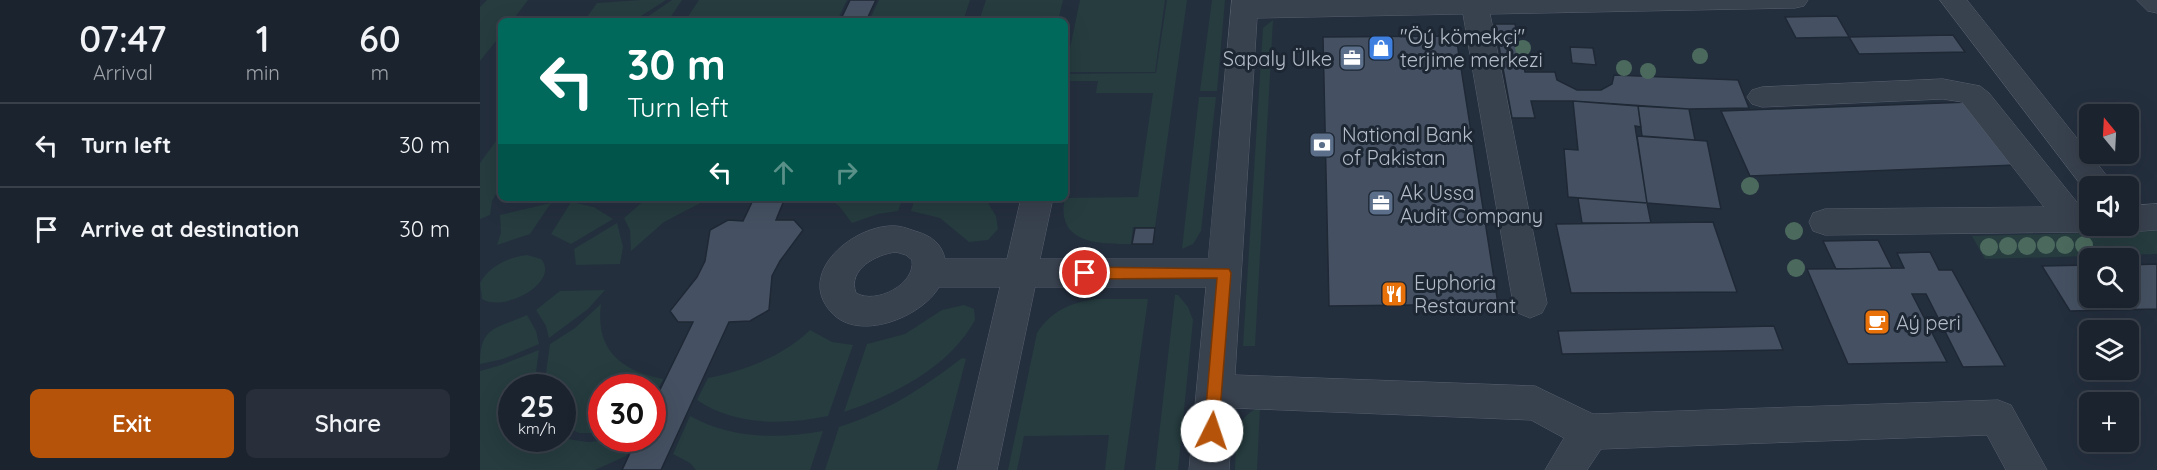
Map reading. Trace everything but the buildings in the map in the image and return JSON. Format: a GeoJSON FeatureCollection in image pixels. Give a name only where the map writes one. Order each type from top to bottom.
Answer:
{"type":"FeatureCollection","features":[{"type":"Feature","properties":{"kind":"street"},"geometry":{"type":"LineString","coordinates":[[1209,470],[1245,5],[1475,5],[1532,2],[1795,0]]}},
{"type":"Feature","properties":{"kind":"street"},"geometry":{"type":"LineString","coordinates":[[1953,0],[2091,176]]}},
{"type":"Feature","properties":{"kind":"street"},"geometry":{"type":"LineString","coordinates":[[2150,0],[2157,5]]}},
{"type":"Feature","properties":{"kind":"street"},"geometry":{"type":"LineString","coordinates":[[1475,5],[1530,303]]}},
{"type":"Feature","properties":{"kind":"street"},"geometry":{"type":"LineString","coordinates":[[1762,97],[1943,89],[1970,93],[1979,100],[2079,218]]}},
{"type":"Feature","properties":{"kind":"street"},"geometry":{"type":"LineString","coordinates":[[977,470],[1036,201]]}},
{"type":"Feature","properties":{"kind":"street"},"geometry":{"type":"LineString","coordinates":[[2139,218],[2157,217]]}},
{"type":"Feature","properties":{"kind":"street"},"geometry":{"type":"LineString","coordinates":[[1826,222],[2079,219]]}},
{"type":"Feature","properties":{"kind":"street"},"geometry":{"type":"LineString","coordinates":[[929,273],[1224,273]]}},
{"type":"Feature","properties":{"kind":"street"},"geometry":{"type":"LineString","coordinates":[[1215,392],[1535,403],[1590,432],[1998,417],[2027,470]]}},
{"type":"Feature","properties":{"kind":"street"},"geometry":{"type":"LineString","coordinates":[[1565,470],[1590,432]]}},
{"type":"Feature","properties":{"kind":"green space"},"geometry":{"type":"Polygon","coordinates":[[[487,0],[528,0],[514,18],[498,18],[498,39],[480,61],[480,7],[487,0]]]}},
{"type":"Feature","properties":{"kind":"green space"},"geometry":{"type":"Polygon","coordinates":[[[666,0],[638,18],[586,18],[597,3],[666,0]]]}},
{"type":"Feature","properties":{"kind":"green space"},"geometry":{"type":"Polygon","coordinates":[[[672,0],[682,0],[670,18],[645,18],[672,0]]]}},
{"type":"Feature","properties":{"kind":"green space"},"geometry":{"type":"Polygon","coordinates":[[[699,0],[847,0],[838,18],[687,18],[699,0]]]}},
{"type":"Feature","properties":{"kind":"green space"},"geometry":{"type":"Polygon","coordinates":[[[879,0],[970,0],[964,18],[870,18],[879,0]]]}},
{"type":"Feature","properties":{"kind":"green space"},"geometry":{"type":"Polygon","coordinates":[[[986,0],[1063,0],[1059,18],[980,18],[986,0]]]}},
{"type":"Feature","properties":{"kind":"green space"},"geometry":{"type":"Polygon","coordinates":[[[1080,0],[1165,0],[1155,72],[1068,72],[1068,58],[1080,0]]]}},
{"type":"Feature","properties":{"kind":"green space"},"geometry":{"type":"Polygon","coordinates":[[[1167,0],[1187,0],[1155,227],[1133,227],[1131,244],[1093,242],[1082,238],[1073,233],[1067,225],[1064,213],[1065,201],[1068,201],[1068,198],[1138,197],[1153,93],[1096,93],[1098,81],[1068,81],[1068,74],[1156,73],[1167,0]]]}},
{"type":"Feature","properties":{"kind":"green space"},"geometry":{"type":"Polygon","coordinates":[[[1212,0],[1225,0],[1217,91],[1200,91],[1212,0]]]}},
{"type":"Feature","properties":{"kind":"green space"},"geometry":{"type":"Polygon","coordinates":[[[1273,20],[1255,346],[1243,346],[1263,28],[1273,20]]]}},
{"type":"Feature","properties":{"kind":"green space"},"geometry":{"type":"Polygon","coordinates":[[[1199,97],[1216,97],[1201,231],[1193,244],[1182,249],[1199,97]]]}},
{"type":"Feature","properties":{"kind":"green space"},"geometry":{"type":"Polygon","coordinates":[[[498,138],[498,190],[492,201],[490,215],[480,219],[480,163],[498,138]]]}},
{"type":"Feature","properties":{"kind":"green space"},"geometry":{"type":"Polygon","coordinates":[[[644,201],[704,201],[664,222],[631,251],[630,230],[624,218],[644,201]]]}},
{"type":"Feature","properties":{"kind":"green space"},"geometry":{"type":"Polygon","coordinates":[[[832,201],[902,201],[898,211],[878,214],[852,223],[832,201]]]}},
{"type":"Feature","properties":{"kind":"green space"},"geometry":{"type":"Polygon","coordinates":[[[914,201],[987,201],[996,216],[998,229],[988,240],[969,242],[940,218],[911,211],[914,201]]]}},
{"type":"Feature","properties":{"kind":"green space"},"geometry":{"type":"Polygon","coordinates":[[[571,202],[594,207],[613,219],[571,244],[551,234],[571,202]]]}},
{"type":"Feature","properties":{"kind":"green space"},"geometry":{"type":"Polygon","coordinates":[[[551,203],[530,234],[497,245],[501,233],[500,215],[551,203]]]}},
{"type":"Feature","properties":{"kind":"green space"},"geometry":{"type":"Polygon","coordinates":[[[617,223],[623,247],[620,264],[576,265],[574,249],[617,223]]]}},
{"type":"Feature","properties":{"kind":"green space"},"geometry":{"type":"Polygon","coordinates":[[[2139,231],[2157,231],[2157,254],[2139,255],[2139,248],[2079,248],[2079,256],[1985,259],[1972,236],[2079,233],[2079,236],[2139,236],[2139,231]]]}},
{"type":"Feature","properties":{"kind":"green space"},"geometry":{"type":"Polygon","coordinates":[[[527,255],[541,259],[545,268],[543,277],[537,285],[516,299],[492,302],[482,299],[480,283],[494,267],[507,260],[527,255]]]}},
{"type":"Feature","properties":{"kind":"green space"},"geometry":{"type":"Polygon","coordinates":[[[605,290],[588,309],[549,338],[546,326],[536,310],[560,291],[605,290]]]}},
{"type":"Feature","properties":{"kind":"green space"},"geometry":{"type":"Polygon","coordinates":[[[1175,295],[1178,295],[1188,307],[1193,320],[1178,470],[1155,470],[1175,295]]]}},
{"type":"Feature","properties":{"kind":"green space"},"geometry":{"type":"Polygon","coordinates":[[[1095,299],[1148,299],[1124,470],[1105,470],[1109,435],[1024,436],[1017,470],[1008,470],[1037,333],[1048,319],[1062,309],[1095,299]]]}},
{"type":"Feature","properties":{"kind":"green space"},"geometry":{"type":"Polygon","coordinates":[[[601,304],[602,334],[607,346],[623,364],[645,374],[588,374],[588,433],[576,432],[576,374],[546,374],[550,344],[575,328],[601,304]]]}},
{"type":"Feature","properties":{"kind":"green space"},"geometry":{"type":"Polygon","coordinates":[[[964,305],[974,309],[975,320],[951,352],[918,378],[881,397],[844,412],[867,344],[905,334],[942,310],[964,305]]]}},
{"type":"Feature","properties":{"kind":"green space"},"geometry":{"type":"Polygon","coordinates":[[[527,315],[536,331],[539,344],[503,359],[480,364],[483,342],[487,335],[499,326],[527,315]]]}},
{"type":"Feature","properties":{"kind":"green space"},"geometry":{"type":"Polygon","coordinates":[[[810,330],[832,342],[853,345],[828,416],[778,422],[744,419],[712,409],[697,400],[708,378],[735,371],[776,355],[810,330]]]}},
{"type":"Feature","properties":{"kind":"green space"},"geometry":{"type":"Polygon","coordinates":[[[539,350],[536,374],[498,374],[498,452],[576,452],[576,440],[588,442],[588,452],[628,452],[626,456],[595,470],[480,470],[480,371],[539,350]]]}},
{"type":"Feature","properties":{"kind":"green space"},"geometry":{"type":"Polygon","coordinates":[[[962,358],[966,359],[937,470],[825,470],[839,427],[873,414],[904,398],[962,358]]]}},
{"type":"Feature","properties":{"kind":"green space"},"geometry":{"type":"Polygon","coordinates":[[[1260,407],[1257,470],[1235,470],[1236,441],[1240,425],[1244,418],[1260,407]]]}},
{"type":"Feature","properties":{"kind":"green space"},"geometry":{"type":"Polygon","coordinates":[[[690,416],[722,429],[755,435],[806,434],[823,431],[810,470],[696,470],[690,463],[673,454],[690,416]]]}},
{"type":"Feature","properties":{"kind":"place","name":"\"Öý kömekçi\" terjime merkezi"},"geometry":{"type":"Point","coordinates":[1381,48]}},
{"type":"Feature","properties":{"kind":"place","name":"Sapaly Ülke"},"geometry":{"type":"Point","coordinates":[1352,58]}},
{"type":"Feature","properties":{"kind":"place","name":"National Bank of Pakistan"},"geometry":{"type":"Point","coordinates":[1322,145]}},
{"type":"Feature","properties":{"kind":"place","name":"Ak Ussa Audit Company"},"geometry":{"type":"Point","coordinates":[1381,203]}},
{"type":"Feature","properties":{"kind":"place","name":"Euphoria Restaurant"},"geometry":{"type":"Point","coordinates":[1394,294]}},
{"type":"Feature","properties":{"kind":"place","name":"Aý peri"},"geometry":{"type":"Point","coordinates":[1877,322]}},
{"type":"Feature","properties":{"kind":"route"},"geometry":{"type":"LineString","coordinates":[[1085,273],[1224,273],[1212,431]]}}]}
